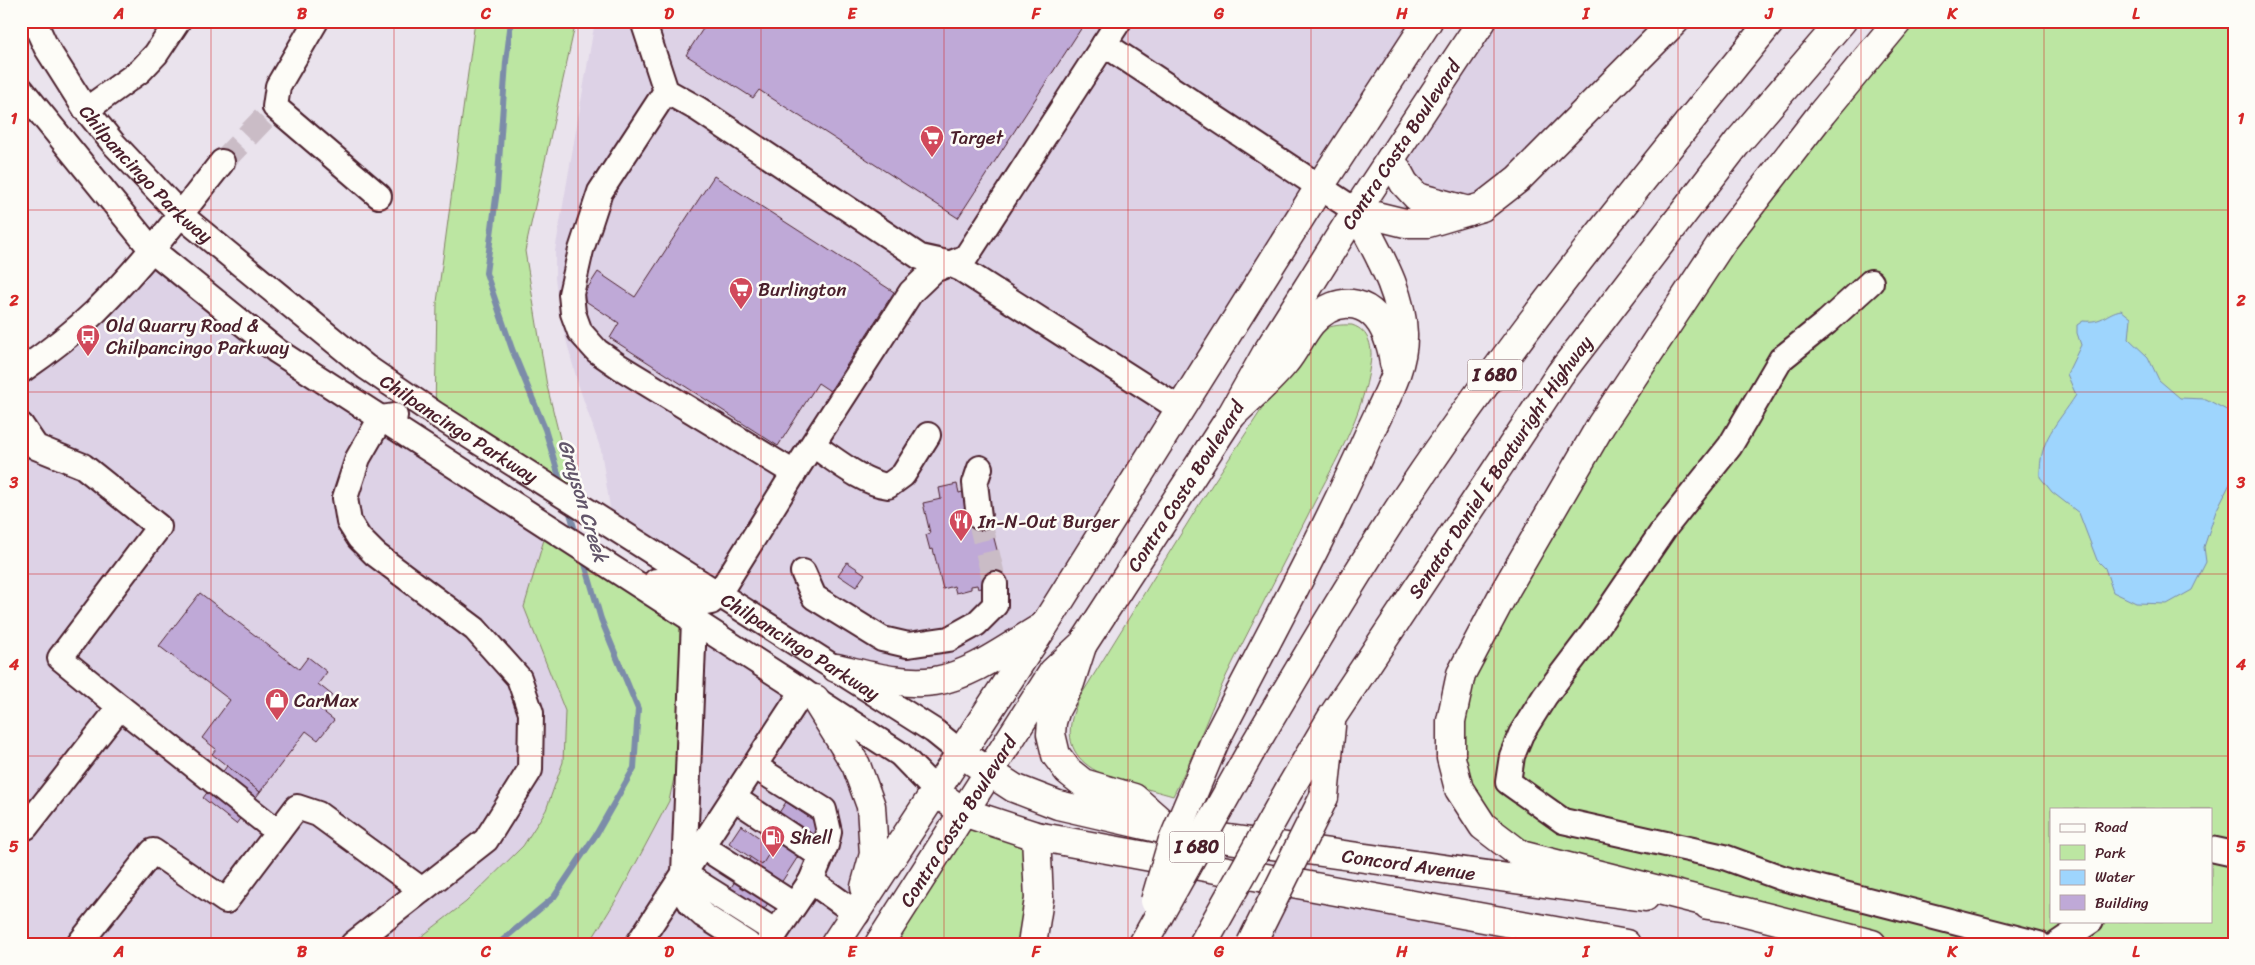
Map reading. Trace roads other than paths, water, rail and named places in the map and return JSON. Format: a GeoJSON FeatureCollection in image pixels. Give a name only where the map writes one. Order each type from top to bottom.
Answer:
{"type":"FeatureCollection","features":[{"type":"Feature","properties":{"kind":"main road","name":"Contra Costa Boulevard"},"geometry":{"type":"LineString","coordinates":[[835,944],[857,914],[960,752],[1044,626],[1320,186],[1428,21]]}},
{"type":"Feature","properties":{"kind":"main road","name":"Contra Costa Boulevard"},"geometry":{"type":"LineString","coordinates":[[879,944],[1053,672],[1083,644],[1231,416],[1266,354],[1356,211],[1482,21]]}},
{"type":"Feature","properties":{"kind":"main road"},"geometry":{"type":"LineString","coordinates":[[1356,211],[1404,223],[1428,223],[1471,211],[1490,202],[1518,179],[1675,21]]}},
{"type":"Feature","properties":{"kind":"main road","name":"I 680"},"geometry":{"type":"LineString","coordinates":[[1143,944],[1251,751],[1330,616],[1424,471],[1528,329],[1672,142],[1771,21]]}},
{"type":"Feature","properties":{"kind":"main road","name":"Senator Daniel E Boatwright Highway"},"geometry":{"type":"LineString","coordinates":[[1202,944],[1332,718],[1560,374],[1738,142],[1842,21]]}},
{"type":"Feature","properties":{"kind":"main road"},"geometry":{"type":"LineString","coordinates":[[1730,908],[1521,855],[1483,826],[1459,789],[1452,758],[1451,720],[1461,674],[1506,588],[1601,424],[1722,242],[1822,113],[1898,21]]}},
{"type":"Feature","properties":{"kind":"main road"},"geometry":{"type":"LineString","coordinates":[[1391,159],[1404,183],[1417,197],[1471,211]]}},
{"type":"Feature","properties":{"kind":"main road"},"geometry":{"type":"LineString","coordinates":[[1143,944],[1172,843],[1215,741],[1355,466],[1396,374],[1402,353],[1403,333],[1400,309],[1392,284],[1356,211]]}},
{"type":"Feature","properties":{"kind":"main road"},"geometry":{"type":"LineString","coordinates":[[1231,416],[1285,362],[1310,324],[1318,316],[1335,305],[1353,303],[1371,312],[1390,341],[1396,374]]}},
{"type":"Feature","properties":{"kind":"main road"},"geometry":{"type":"LineString","coordinates":[[836,668],[890,680],[934,681],[968,670],[1044,626]]}},
{"type":"Feature","properties":{"kind":"main road"},"geometry":{"type":"LineString","coordinates":[[1083,644],[1070,683],[1058,704],[1052,722],[1051,734],[1056,755],[1068,771],[1083,783],[1134,798],[1172,831]]}},
{"type":"Feature","properties":{"kind":"main road"},"geometry":{"type":"LineString","coordinates":[[809,695],[856,765],[871,806],[874,854],[857,914]]}},
{"type":"Feature","properties":{"kind":"main road"},"geometry":{"type":"LineString","coordinates":[[1251,944],[1324,796],[1332,718]]}},
{"type":"Feature","properties":{"kind":"main road","name":"Concord Avenue"},"geometry":{"type":"LineString","coordinates":[[960,752],[1014,788],[1058,805],[1172,831],[1730,908],[1872,944]]}},
{"type":"Feature","properties":{"kind":"main road","name":"Concord Avenue"},"geometry":{"type":"LineString","coordinates":[[936,790],[963,812],[1036,836],[1626,944]]}},
{"type":"Feature","properties":{"kind":"main road"},"geometry":{"type":"LineString","coordinates":[[1032,944],[1039,899],[1036,836]]}},
{"type":"Feature","properties":{"kind":"street","name":"Chilpancingo Parkway"},"geometry":{"type":"LineString","coordinates":[[34,21],[46,47],[86,110],[113,143],[182,216],[366,367],[718,595],[934,731],[960,752]]}},
{"type":"Feature","properties":{"kind":"street"},"geometry":{"type":"LineString","coordinates":[[86,110],[140,71],[156,54],[178,21]]}},
{"type":"Feature","properties":{"kind":"street"},"geometry":{"type":"LineString","coordinates":[[316,21],[278,86],[275,106],[379,196]]}},
{"type":"Feature","properties":{"kind":"street"},"geometry":{"type":"LineString","coordinates":[[643,21],[666,91],[698,109],[920,256],[961,269],[1180,409]]}},
{"type":"Feature","properties":{"kind":"street"},"geometry":{"type":"LineString","coordinates":[[612,567],[638,573],[676,590],[700,604],[712,602],[911,292],[934,270],[966,256],[1119,21]]}},
{"type":"Feature","properties":{"kind":"street"},"geometry":{"type":"LineString","coordinates":[[1104,44],[1356,211]]}},
{"type":"Feature","properties":{"kind":"street"},"geometry":{"type":"LineString","coordinates":[[666,91],[600,192],[581,250],[572,294],[573,313],[580,332],[605,356],[794,473]]}},
{"type":"Feature","properties":{"kind":"street","name":"Chilpancingo Parkway"},"geometry":{"type":"LineString","coordinates":[[22,92],[152,250],[277,351],[900,754],[936,790]]}},
{"type":"Feature","properties":{"kind":"street"},"geometry":{"type":"LineString","coordinates":[[21,371],[48,352],[96,312],[182,216],[222,162]]}},
{"type":"Feature","properties":{"kind":"street"},"geometry":{"type":"LineString","coordinates":[[1871,282],[1827,322],[1781,359],[1730,446],[1664,529],[1595,630],[1545,696],[1521,734],[1512,756],[1508,782],[1562,821],[1724,857],[1782,878],[2039,944]]}},
{"type":"Feature","properties":{"kind":"street"},"geometry":{"type":"LineString","coordinates":[[353,944],[486,840],[507,810],[530,770],[531,713],[519,678],[475,629],[375,554],[359,538],[350,522],[345,498],[358,458],[380,418],[390,415],[415,424],[484,468],[511,476],[531,474]]}},
{"type":"Feature","properties":{"kind":"street"},"geometry":{"type":"LineString","coordinates":[[21,425],[36,447],[83,466],[158,527],[60,658],[278,832]]}},
{"type":"Feature","properties":{"kind":"street"},"geometry":{"type":"LineString","coordinates":[[813,445],[866,479],[888,486],[903,475],[928,435]]}},
{"type":"Feature","properties":{"kind":"street"},"geometry":{"type":"LineString","coordinates":[[979,517],[976,483],[980,468]]}},
{"type":"Feature","properties":{"kind":"street"},"geometry":{"type":"LineString","coordinates":[[803,572],[814,597],[882,639],[908,645],[949,639],[976,624],[995,605],[995,584]]}},
{"type":"Feature","properties":{"kind":"street"},"geometry":{"type":"LineString","coordinates":[[687,616],[684,874],[687,897],[703,915],[748,944]]}},
{"type":"Feature","properties":{"kind":"street"},"geometry":{"type":"LineString","coordinates":[[638,944],[754,766],[809,695]]}},
{"type":"Feature","properties":{"kind":"street"},"geometry":{"type":"LineString","coordinates":[[26,827],[120,707]]}},
{"type":"Feature","properties":{"kind":"street"},"geometry":{"type":"LineString","coordinates":[[684,874],[772,938],[810,881],[829,832],[824,810],[754,766]]}},
{"type":"Feature","properties":{"kind":"street"},"geometry":{"type":"LineString","coordinates":[[734,798],[821,856]]}},
{"type":"Feature","properties":{"kind":"street"},"geometry":{"type":"LineString","coordinates":[[79,944],[153,851],[226,901],[298,808],[318,814],[422,890]]}},
{"type":"Feature","properties":{"kind":"street"},"geometry":{"type":"LineString","coordinates":[[702,846],[794,905]]}},
{"type":"Feature","properties":{"kind":"street"},"geometry":{"type":"LineString","coordinates":[[2212,849],[2234,854]]}},
{"type":"Feature","properties":{"kind":"street"},"geometry":{"type":"LineString","coordinates":[[810,881],[857,914]]}},
{"type":"Feature","properties":{"kind":"street"},"geometry":{"type":"LineString","coordinates":[[2057,944],[2090,922]]}},
{"type":"Feature","properties":{"kind":"water"},"geometry":{"type":"Polygon","coordinates":[[[2121,310],[2131,318],[2129,339],[2148,357],[2159,380],[2180,398],[2206,399],[2234,414],[2234,476],[2216,511],[2204,547],[2206,562],[2192,590],[2167,604],[2136,603],[2113,592],[2105,568],[2097,560],[2079,513],[2052,492],[2040,477],[2040,464],[2046,442],[2076,395],[2067,374],[2081,345],[2077,333],[2077,325],[2083,321],[2096,321],[2121,310]]]}},
{"type":"Feature","properties":{"kind":"waterway","name":"Grayson Creek"},"geometry":{"type":"LineString","coordinates":[[511,21],[506,62],[497,190],[486,273],[512,349],[545,429],[562,487]]}},
{"type":"Feature","properties":{"kind":"waterway","name":"Grayson Creek"},"geometry":{"type":"LineString","coordinates":[[568,506],[577,538]]}},
{"type":"Feature","properties":{"kind":"waterway","name":"Grayson Creek"},"geometry":{"type":"LineString","coordinates":[[498,944],[554,897],[597,833],[634,768],[638,709],[601,619],[583,557]]}},
{"type":"Feature","properties":{"kind":"tunnel"},"geometry":{"type":"LineString","coordinates":[[222,162],[275,107]]}},
{"type":"Feature","properties":{"kind":"tunnel"},"geometry":{"type":"LineString","coordinates":[[979,517],[995,584]]}},
{"type":"Feature","properties":{"kind":"place","name":"Target"},"geometry":{"type":"Point","coordinates":[932,158]}},
{"type":"Feature","properties":{"kind":"place","name":"Burlington"},"geometry":{"type":"Point","coordinates":[741,310]}},
{"type":"Feature","properties":{"kind":"place","name":"Old Quarry Road & Chilpancingo Parkway"},"geometry":{"type":"Point","coordinates":[88,357]}},
{"type":"Feature","properties":{"kind":"place","name":"In-N-Out Burger"},"geometry":{"type":"Point","coordinates":[961,542]}},
{"type":"Feature","properties":{"kind":"place","name":"CarMax"},"geometry":{"type":"Point","coordinates":[277,721]}},
{"type":"Feature","properties":{"kind":"place","name":"Shell"},"geometry":{"type":"Point","coordinates":[773,858]}}]}
